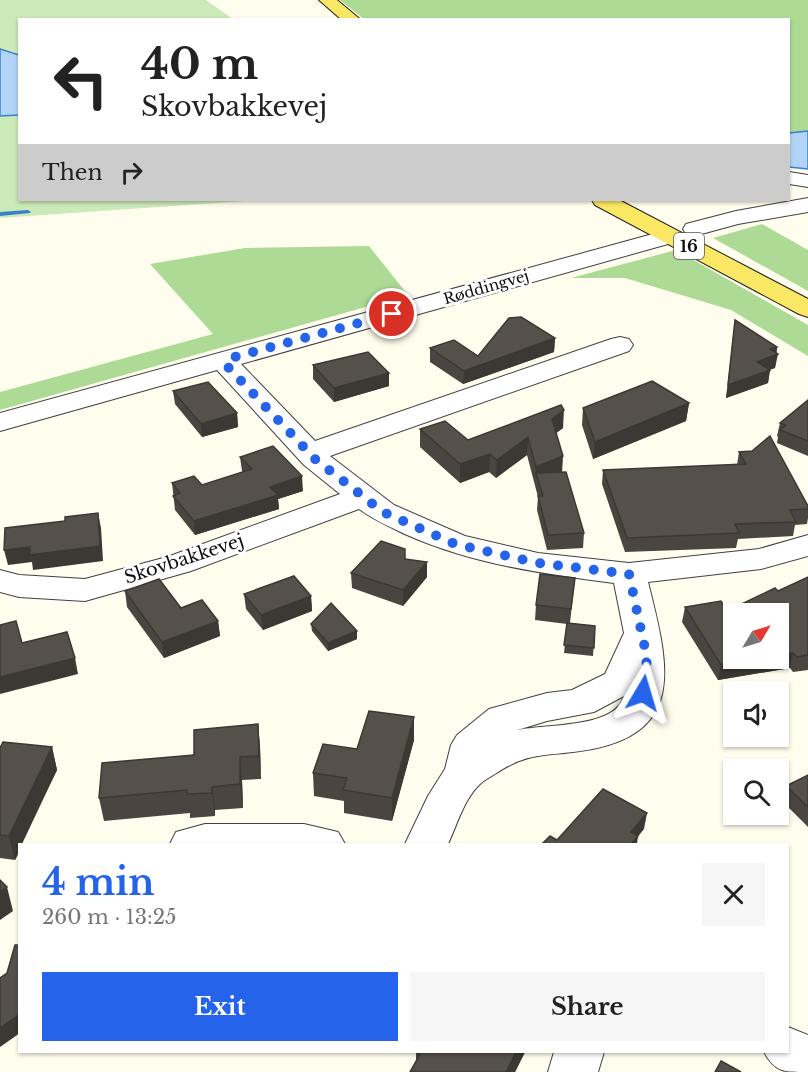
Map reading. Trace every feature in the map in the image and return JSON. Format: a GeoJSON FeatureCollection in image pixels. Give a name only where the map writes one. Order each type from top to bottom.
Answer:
{"type":"FeatureCollection","features":[{"type":"Feature","properties":{"kind":"main road"},"geometry":{"type":"LineString","coordinates":[[327,0],[350,18]]}},
{"type":"Feature","properties":{"kind":"main road","name":"16"},"geometry":{"type":"LineString","coordinates":[[605,201],[808,309]]}},
{"type":"Feature","properties":{"kind":"main road","name":"16"},"geometry":{"type":"LineString","coordinates":[[630,201],[775,291]]}},
{"type":"Feature","properties":{"kind":"street"},"geometry":{"type":"LineString","coordinates":[[790,178],[808,181]]}},
{"type":"Feature","properties":{"kind":"street"},"geometry":{"type":"LineString","coordinates":[[694,229],[736,218],[808,206]]}},
{"type":"Feature","properties":{"kind":"street","name":"Røddingvej"},"geometry":{"type":"LineString","coordinates":[[0,422],[660,239]]}},
{"type":"Feature","properties":{"kind":"street"},"geometry":{"type":"LineString","coordinates":[[309,453],[620,345]]}},
{"type":"Feature","properties":{"kind":"street"},"geometry":{"type":"LineString","coordinates":[[227,359],[228,367],[309,453],[383,512],[455,544],[538,563],[629,574],[761,559],[808,544]]}},
{"type":"Feature","properties":{"kind":"street","name":"Skovbakkevej"},"geometry":{"type":"LineString","coordinates":[[0,581],[20,586],[85,590],[179,564],[363,496]]}},
{"type":"Feature","properties":{"kind":"street"},"geometry":{"type":"LineString","coordinates":[[427,843],[449,796],[465,773],[512,746],[542,739],[592,735],[615,726],[636,712],[643,693],[647,658],[629,574]]}},
{"type":"Feature","properties":{"kind":"street"},"geometry":{"type":"LineString","coordinates":[[198,843],[238,841],[316,843]]}},
{"type":"Feature","properties":{"kind":"street"},"geometry":{"type":"LineString","coordinates":[[789,1051],[808,1062]]}},
{"type":"Feature","properties":{"kind":"street"},"geometry":{"type":"LineString","coordinates":[[573,1072],[579,1053]]}},
{"type":"Feature","properties":{"kind":"green space"},"geometry":{"type":"Polygon","coordinates":[[[0,0],[206,0],[232,18],[18,18],[18,201],[245,201],[0,218],[0,0]]]}},
{"type":"Feature","properties":{"kind":"green space"},"geometry":{"type":"Polygon","coordinates":[[[340,0],[808,0],[808,131],[790,133],[790,18],[362,18],[340,0]]]}},
{"type":"Feature","properties":{"kind":"green space"},"geometry":{"type":"Polygon","coordinates":[[[762,224],[808,250],[808,291],[713,238],[762,224]]]}},
{"type":"Feature","properties":{"kind":"green space"},"geometry":{"type":"Polygon","coordinates":[[[369,246],[408,295],[0,410],[0,392],[213,334],[150,264],[245,248],[369,246]]]}},
{"type":"Feature","properties":{"kind":"green space"},"geometry":{"type":"Polygon","coordinates":[[[676,250],[808,325],[808,356],[731,310],[625,278],[571,278],[676,250]]]}},
{"type":"Feature","properties":{"kind":"water"},"geometry":{"type":"Polygon","coordinates":[[[0,49],[18,55],[18,115],[0,116],[0,49]]]}},
{"type":"Feature","properties":{"kind":"water"},"geometry":{"type":"Polygon","coordinates":[[[808,131],[808,169],[790,167],[790,133],[808,131]]]}},
{"type":"Feature","properties":{"kind":"building"},"geometry":{"type":"Polygon","coordinates":[[[521,317],[555,338],[464,371],[430,348],[454,340],[478,356],[509,318],[521,317]]]}},
{"type":"Feature","properties":{"kind":"building"},"geometry":{"type":"Polygon","coordinates":[[[735,320],[777,347],[770,349],[778,354],[757,362],[770,370],[728,385],[735,320]]]}},
{"type":"Feature","properties":{"kind":"building"},"geometry":{"type":"Polygon","coordinates":[[[368,352],[389,373],[334,388],[313,365],[368,352]]]}},
{"type":"Feature","properties":{"kind":"building"},"geometry":{"type":"Polygon","coordinates":[[[652,381],[689,403],[595,442],[583,408],[652,381]]]}},
{"type":"Feature","properties":{"kind":"building"},"geometry":{"type":"Polygon","coordinates":[[[208,382],[237,413],[201,424],[173,391],[208,382]]]}},
{"type":"Feature","properties":{"kind":"building"},"geometry":{"type":"Polygon","coordinates":[[[808,400],[808,441],[780,430],[786,425],[780,423],[808,400]]]}},
{"type":"Feature","properties":{"kind":"building"},"geometry":{"type":"Polygon","coordinates":[[[561,405],[564,410],[552,419],[563,456],[536,467],[528,437],[497,460],[490,454],[460,464],[420,429],[445,421],[468,440],[561,405]]]}},
{"type":"Feature","properties":{"kind":"building"},"geometry":{"type":"Polygon","coordinates":[[[770,436],[808,506],[808,509],[790,510],[796,522],[735,524],[739,533],[627,538],[603,470],[746,464],[739,452],[752,451],[770,436]]]}},
{"type":"Feature","properties":{"kind":"building"},"geometry":{"type":"Polygon","coordinates":[[[273,446],[302,476],[270,487],[278,495],[194,521],[173,496],[180,493],[172,483],[194,476],[202,485],[252,469],[240,457],[273,446]]]}},
{"type":"Feature","properties":{"kind":"building"},"geometry":{"type":"Polygon","coordinates":[[[566,472],[584,533],[548,535],[538,496],[543,496],[536,473],[566,472]]]}},
{"type":"Feature","properties":{"kind":"building"},"geometry":{"type":"Polygon","coordinates":[[[98,513],[100,546],[30,555],[30,547],[4,550],[5,528],[65,521],[65,517],[98,513]]]}},
{"type":"Feature","properties":{"kind":"building"},"geometry":{"type":"Polygon","coordinates":[[[381,541],[405,549],[405,559],[427,562],[403,590],[351,573],[381,541]]]}},
{"type":"Feature","properties":{"kind":"building"},"geometry":{"type":"Polygon","coordinates":[[[540,574],[575,578],[571,609],[536,605],[540,574]]]}},
{"type":"Feature","properties":{"kind":"building"},"geometry":{"type":"Polygon","coordinates":[[[294,576],[311,596],[261,615],[244,594],[294,576]]]}},
{"type":"Feature","properties":{"kind":"building"},"geometry":{"type":"Polygon","coordinates":[[[808,577],[808,655],[797,657],[793,653],[789,654],[789,603],[744,603],[775,588],[778,591],[808,577]]]}},
{"type":"Feature","properties":{"kind":"building"},"geometry":{"type":"Polygon","coordinates":[[[159,579],[181,608],[202,600],[218,621],[162,642],[125,591],[159,579]]]}},
{"type":"Feature","properties":{"kind":"building"},"geometry":{"type":"Polygon","coordinates":[[[721,601],[723,604],[723,665],[721,665],[685,607],[721,601]]]}},
{"type":"Feature","properties":{"kind":"building"},"geometry":{"type":"Polygon","coordinates":[[[331,603],[357,631],[328,643],[311,624],[331,603]]]}},
{"type":"Feature","properties":{"kind":"building"},"geometry":{"type":"Polygon","coordinates":[[[16,621],[22,643],[67,632],[75,658],[0,677],[0,625],[16,621]]]}},
{"type":"Feature","properties":{"kind":"building"},"geometry":{"type":"Polygon","coordinates":[[[567,623],[595,626],[594,648],[564,645],[567,623]]]}},
{"type":"Feature","properties":{"kind":"building"},"geometry":{"type":"Polygon","coordinates":[[[369,711],[414,717],[392,798],[343,790],[347,778],[313,773],[323,744],[357,749],[369,711]]]}},
{"type":"Feature","properties":{"kind":"building"},"geometry":{"type":"Polygon","coordinates":[[[258,724],[259,756],[240,757],[240,784],[212,787],[212,793],[187,794],[187,790],[99,798],[102,763],[194,755],[194,730],[258,724]]]}},
{"type":"Feature","properties":{"kind":"building"},"geometry":{"type":"Polygon","coordinates":[[[3,742],[52,747],[9,836],[0,835],[0,748],[3,742]]]}},
{"type":"Feature","properties":{"kind":"building"},"geometry":{"type":"Polygon","coordinates":[[[808,775],[808,807],[789,789],[789,784],[808,775]]]}},
{"type":"Feature","properties":{"kind":"building"},"geometry":{"type":"Polygon","coordinates":[[[603,789],[647,813],[631,832],[638,836],[632,843],[543,843],[550,836],[557,840],[603,789]]]}},
{"type":"Feature","properties":{"kind":"building"},"geometry":{"type":"Polygon","coordinates":[[[0,880],[7,887],[0,892],[0,880]]]}},
{"type":"Feature","properties":{"kind":"building"},"geometry":{"type":"Polygon","coordinates":[[[15,945],[18,945],[18,1015],[0,1028],[0,978],[7,973],[15,945]]]}},
{"type":"Feature","properties":{"kind":"building"},"geometry":{"type":"Polygon","coordinates":[[[418,1053],[516,1053],[506,1072],[410,1072],[420,1054],[418,1053]]]}},
{"type":"Feature","properties":{"kind":"building"},"geometry":{"type":"Polygon","coordinates":[[[721,1061],[741,1072],[715,1072],[721,1061]]]}},
{"type":"Feature","properties":{"kind":"waterway"},"geometry":{"type":"LineString","coordinates":[[0,214],[28,212]]}},
{"type":"Feature","properties":{"kind":"route"},"geometry":{"type":"LineString","coordinates":[[392,314],[227,359],[228,367],[315,459],[383,512],[455,544],[538,563],[629,574],[647,658],[643,693]]}}]}
